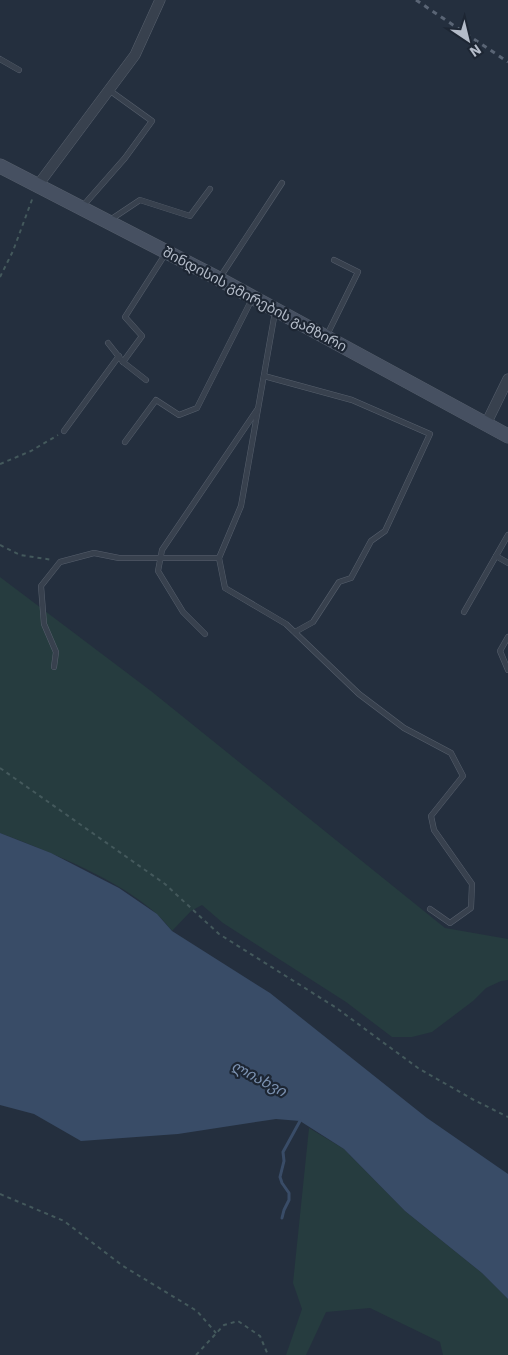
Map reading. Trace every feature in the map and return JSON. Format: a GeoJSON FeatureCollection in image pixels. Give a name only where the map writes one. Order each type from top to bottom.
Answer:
{"type":"FeatureCollection","features":[{"type":"Feature","properties":{"kind":"main road","name":"შინდისის გმირების გამზირი"},"geometry":{"type":"LineString","coordinates":[[0,166],[219,278],[508,436]]}},
{"type":"Feature","properties":{"kind":"street"},"geometry":{"type":"LineString","coordinates":[[38,185],[135,55],[160,0]]}},
{"type":"Feature","properties":{"kind":"street"},"geometry":{"type":"LineString","coordinates":[[486,424],[508,379]]}},
{"type":"Feature","properties":{"kind":"lane"},"geometry":{"type":"LineString","coordinates":[[0,59],[19,70]]}},
{"type":"Feature","properties":{"kind":"lane"},"geometry":{"type":"LineString","coordinates":[[81,208],[125,158],[152,121],[109,90]]}},
{"type":"Feature","properties":{"kind":"lane"},"geometry":{"type":"LineString","coordinates":[[219,278],[282,183]]}},
{"type":"Feature","properties":{"kind":"lane"},"geometry":{"type":"LineString","coordinates":[[107,222],[140,200],[190,216],[210,189]]}},
{"type":"Feature","properties":{"kind":"lane"},"geometry":{"type":"LineString","coordinates":[[123,362],[142,336],[125,317],[166,252]]}},
{"type":"Feature","properties":{"kind":"lane"},"geometry":{"type":"LineString","coordinates":[[327,336],[358,272],[334,260]]}},
{"type":"Feature","properties":{"kind":"lane"},"geometry":{"type":"LineString","coordinates":[[126,442],[156,400],[179,415],[197,408],[253,297]]}},
{"type":"Feature","properties":{"kind":"lane"},"geometry":{"type":"LineString","coordinates":[[276,309],[241,506],[219,558],[225,588],[286,624],[359,694],[404,728],[451,753],[463,776],[431,816],[434,830],[472,884],[471,908],[450,923],[430,909]]}},
{"type":"Feature","properties":{"kind":"lane"},"geometry":{"type":"LineString","coordinates":[[108,343],[123,362],[146,380]]}},
{"type":"Feature","properties":{"kind":"lane"},"geometry":{"type":"LineString","coordinates":[[64,431],[118,356]]}},
{"type":"Feature","properties":{"kind":"lane"},"geometry":{"type":"LineString","coordinates":[[264,376],[352,400],[430,434],[385,532],[372,541],[351,578],[339,582],[312,622],[295,632]]}},
{"type":"Feature","properties":{"kind":"lane"},"geometry":{"type":"LineString","coordinates":[[205,634],[183,612],[158,571],[162,550],[259,407]]}},
{"type":"Feature","properties":{"kind":"lane"},"geometry":{"type":"LineString","coordinates":[[464,612],[508,535]]}},
{"type":"Feature","properties":{"kind":"lane"},"geometry":{"type":"LineString","coordinates":[[54,667],[56,652],[44,624],[41,586],[60,562],[94,553],[119,558],[219,558]]}},
{"type":"Feature","properties":{"kind":"lane"},"geometry":{"type":"LineString","coordinates":[[496,556],[508,563]]}},
{"type":"Feature","properties":{"kind":"lane"},"geometry":{"type":"LineString","coordinates":[[508,638],[500,652],[508,670]]}},
{"type":"Feature","properties":{"kind":"path"},"geometry":{"type":"LineString","coordinates":[[0,277],[13,251],[38,185]]}},
{"type":"Feature","properties":{"kind":"path"},"geometry":{"type":"LineString","coordinates":[[0,464],[31,451],[64,431]]}},
{"type":"Feature","properties":{"kind":"path"},"geometry":{"type":"LineString","coordinates":[[0,545],[20,555],[60,562]]}},
{"type":"Feature","properties":{"kind":"path"},"geometry":{"type":"LineString","coordinates":[[0,768],[165,884],[219,934],[335,1007],[418,1068],[508,1117]]}},
{"type":"Feature","properties":{"kind":"path"},"geometry":{"type":"LineString","coordinates":[[0,1194],[64,1221],[123,1266],[197,1311],[216,1334]]}},
{"type":"Feature","properties":{"kind":"path"},"geometry":{"type":"LineString","coordinates":[[196,1355],[224,1325],[238,1321],[260,1336],[268,1355]]}},
{"type":"Feature","properties":{"kind":"green space"},"geometry":{"type":"Polygon","coordinates":[[[0,577],[151,691],[445,928],[508,939],[508,980],[486,988],[473,1001],[432,1032],[412,1037],[392,1037],[346,1002],[223,923],[202,905],[191,911],[172,931],[158,915],[117,886],[44,850],[0,833],[0,577]]]}},
{"type":"Feature","properties":{"kind":"green space"},"geometry":{"type":"Polygon","coordinates":[[[309,1128],[344,1149],[405,1211],[482,1273],[508,1299],[508,1355],[443,1355],[440,1342],[370,1308],[326,1312],[306,1355],[286,1355],[302,1309],[293,1283],[309,1128]]]}},
{"type":"Feature","properties":{"kind":"water","name":"ლიახვი"},"geometry":{"type":"Polygon","coordinates":[[[0,833],[51,853],[119,888],[157,914],[172,931],[270,993],[427,1118],[508,1174],[508,1299],[482,1273],[405,1211],[344,1149],[300,1121],[276,1119],[178,1134],[81,1141],[34,1114],[0,1105],[0,833]]]}},
{"type":"Feature","properties":{"kind":"waterway"},"geometry":{"type":"LineString","coordinates":[[282,1218],[289,1200],[289,1193],[280,1177],[284,1161],[283,1152],[300,1121]]}},
{"type":"Feature","properties":{"kind":"railway"},"geometry":{"type":"LineString","coordinates":[[416,0],[508,62]]}}]}
